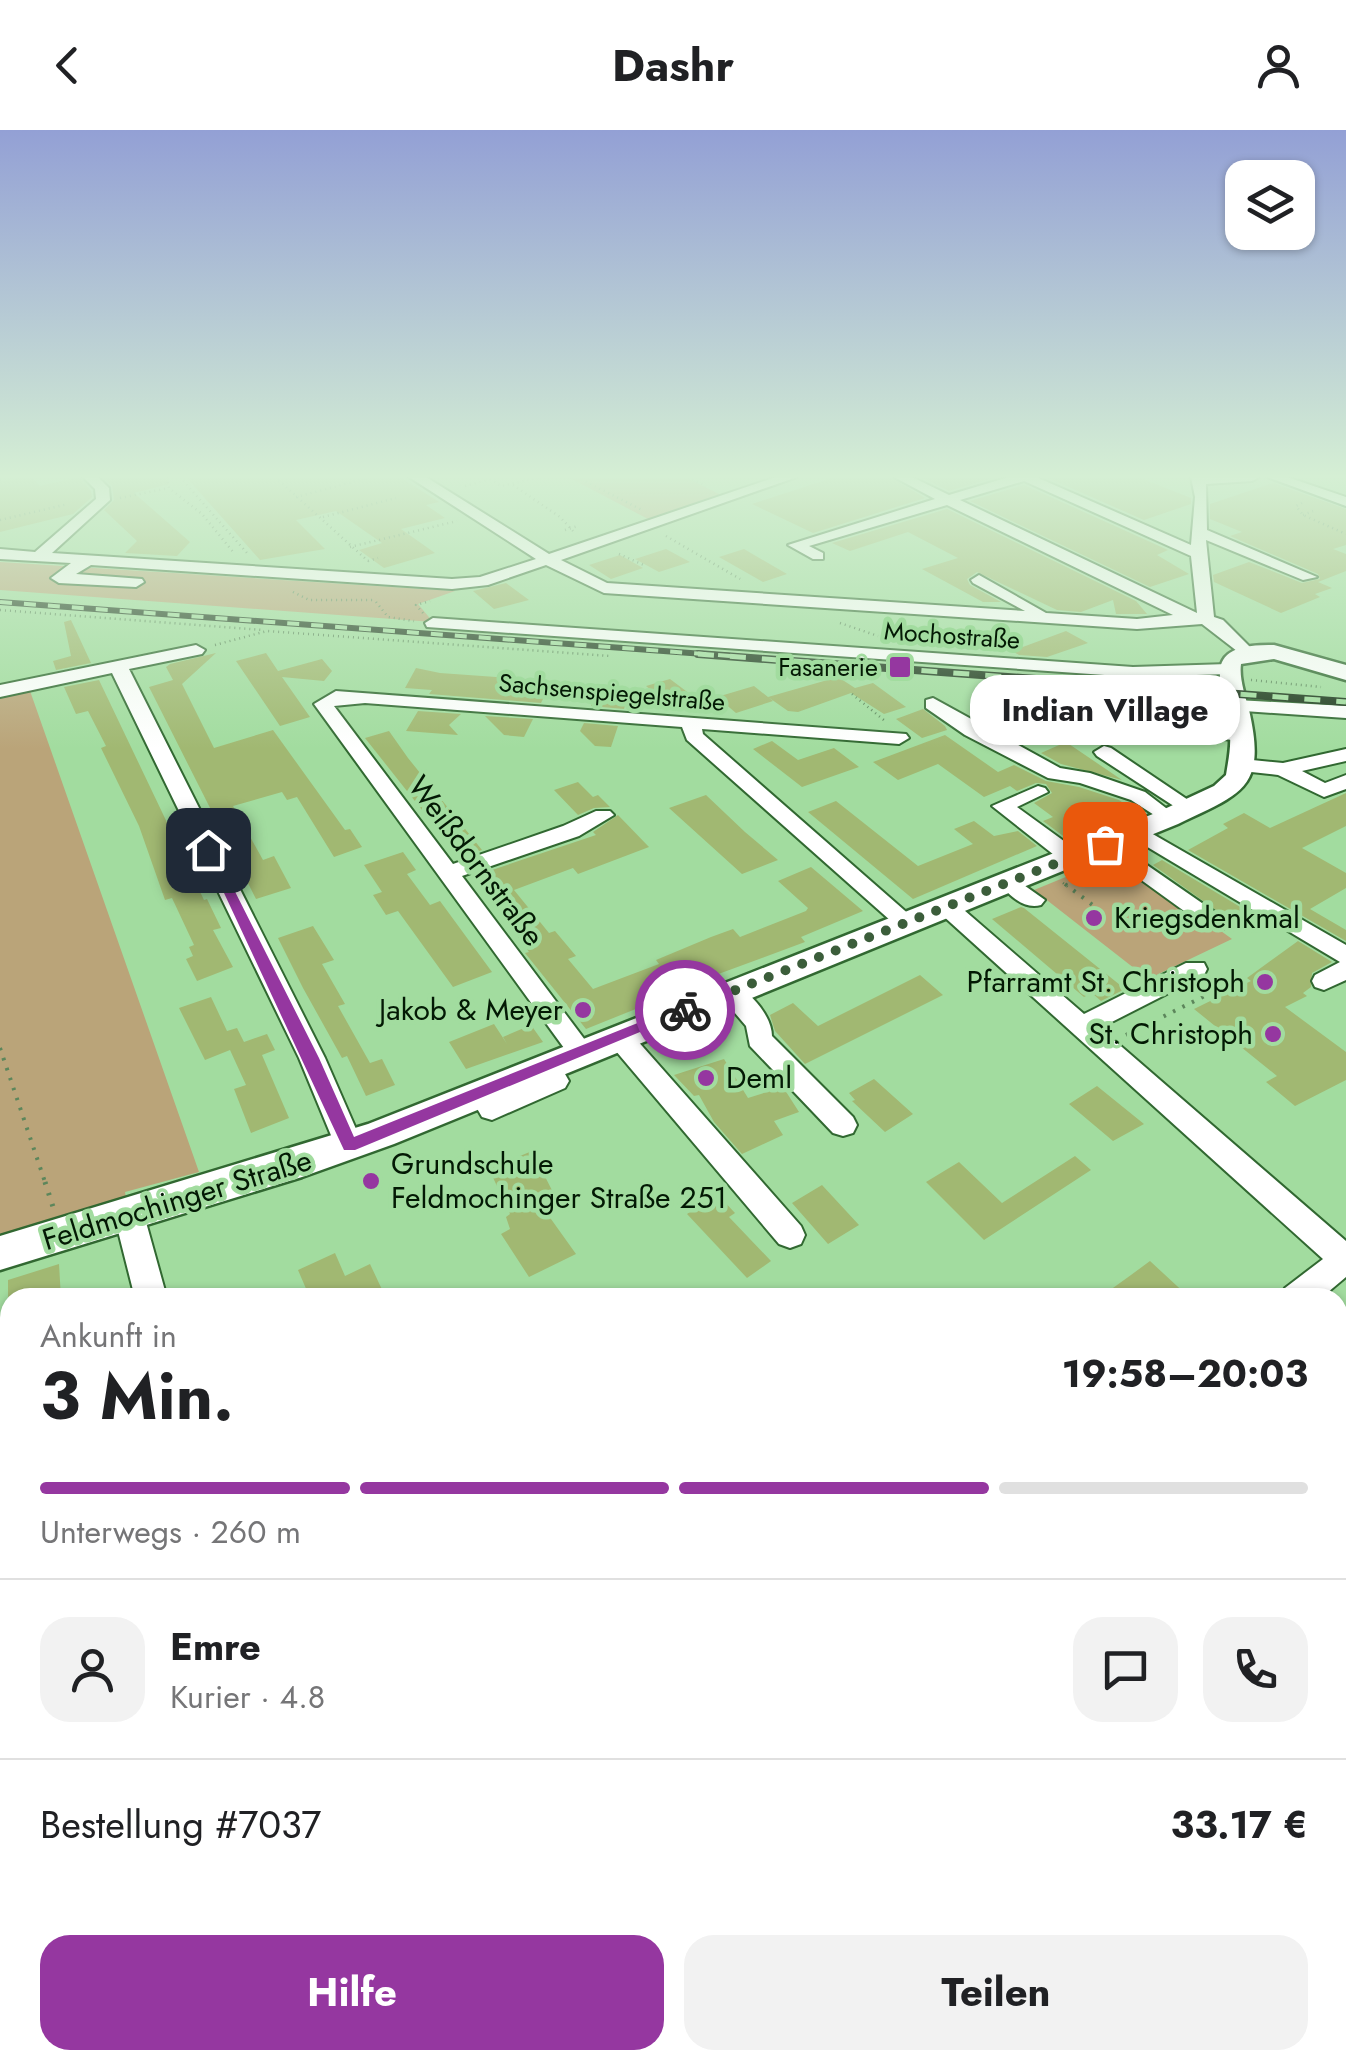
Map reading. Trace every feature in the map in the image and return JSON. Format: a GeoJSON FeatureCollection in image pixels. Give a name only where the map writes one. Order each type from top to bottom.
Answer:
{"type":"FeatureCollection","features":[{"type":"Feature","properties":{"kind":"main road"},"geometry":{"type":"LineString","coordinates":[[1242,764],[1235,667],[1273,652],[1338,680]]}},
{"type":"Feature","properties":{"kind":"main road","name":"Feldmochinger Straße"},"geometry":{"type":"LineString","coordinates":[[0,1253],[350,1146],[1137,831],[1223,792],[1239,778],[1242,764]]}},
{"type":"Feature","properties":{"kind":"street"},"geometry":{"type":"LineString","coordinates":[[77,567],[59,578],[136,582]]}},
{"type":"Feature","properties":{"kind":"street"},"geometry":{"type":"LineString","coordinates":[[194,567],[284,573],[358,570],[482,582],[529,567]]}},
{"type":"Feature","properties":{"kind":"street"},"geometry":{"type":"LineString","coordinates":[[563,567],[604,588],[1153,624],[1186,615]]}},
{"type":"Feature","properties":{"kind":"street"},"geometry":{"type":"LineString","coordinates":[[1089,567],[1186,615],[1266,642],[1273,652]]}},
{"type":"Feature","properties":{"kind":"street"},"geometry":{"type":"LineString","coordinates":[[1201,567],[1211,622],[1235,667]]}},
{"type":"Feature","properties":{"kind":"street"},"geometry":{"type":"LineString","coordinates":[[1287,567],[1310,577]]}},
{"type":"Feature","properties":{"kind":"street"},"geometry":{"type":"LineString","coordinates":[[979,580],[1048,618]]}},
{"type":"Feature","properties":{"kind":"street"},"geometry":{"type":"LineString","coordinates":[[1008,584],[1073,620]]}},
{"type":"Feature","properties":{"kind":"street","name":"Mochostraße"},"geometry":{"type":"LineString","coordinates":[[433,623],[1133,672],[1235,667]]}},
{"type":"Feature","properties":{"kind":"street"},"geometry":{"type":"LineString","coordinates":[[0,690],[196,650]]}},
{"type":"Feature","properties":{"kind":"street"},"geometry":{"type":"LineString","coordinates":[[118,668],[312,1058],[350,1146]]}},
{"type":"Feature","properties":{"kind":"street","name":"Sachsenspiegelstraße"},"geometry":{"type":"LineString","coordinates":[[323,704],[336,697],[365,697],[898,738]]}},
{"type":"Feature","properties":{"kind":"street"},"geometry":{"type":"LineString","coordinates":[[1077,700],[1183,708]]}},
{"type":"Feature","properties":{"kind":"street","name":"Weißdornstraße"},"geometry":{"type":"LineString","coordinates":[[323,704],[581,1052]]}},
{"type":"Feature","properties":{"kind":"street"},"geometry":{"type":"LineString","coordinates":[[933,704],[972,731],[1055,774],[1083,777],[1179,813]]}},
{"type":"Feature","properties":{"kind":"street"},"geometry":{"type":"LineString","coordinates":[[1237,706],[1346,712]]}},
{"type":"Feature","properties":{"kind":"street"},"geometry":{"type":"LineString","coordinates":[[692,723],[694,736],[908,924]]}},
{"type":"Feature","properties":{"kind":"street"},"geometry":{"type":"LineString","coordinates":[[1192,730],[1242,735]]}},
{"type":"Feature","properties":{"kind":"street"},"geometry":{"type":"LineString","coordinates":[[1104,752],[1179,813]]}},
{"type":"Feature","properties":{"kind":"street"},"geometry":{"type":"LineString","coordinates":[[1242,764],[1283,769],[1346,755]]}},
{"type":"Feature","properties":{"kind":"street"},"geometry":{"type":"LineString","coordinates":[[1283,769],[1324,791],[1346,781]]}},
{"type":"Feature","properties":{"kind":"street"},"geometry":{"type":"LineString","coordinates":[[1038,792],[1002,806],[1071,857]]}},
{"type":"Feature","properties":{"kind":"street"},"geometry":{"type":"LineString","coordinates":[[448,874],[603,815]]}},
{"type":"Feature","properties":{"kind":"street"},"geometry":{"type":"LineString","coordinates":[[1137,831],[1346,956]]}},
{"type":"Feature","properties":{"kind":"street"},"geometry":{"type":"LineString","coordinates":[[1105,844],[1217,924]]}},
{"type":"Feature","properties":{"kind":"street"},"geometry":{"type":"LineString","coordinates":[[1010,882],[1033,900]]}},
{"type":"Feature","properties":{"kind":"street"},"geometry":{"type":"LineString","coordinates":[[949,908],[1346,1259],[1309,1288]]}},
{"type":"Feature","properties":{"kind":"street"},"geometry":{"type":"LineString","coordinates":[[1082,1026],[1195,970]]}},
{"type":"Feature","properties":{"kind":"street"},"geometry":{"type":"LineString","coordinates":[[730,992],[758,1024],[759,1039],[843,1125]]}},
{"type":"Feature","properties":{"kind":"street"},"geometry":{"type":"LineString","coordinates":[[619,1036],[790,1235]]}},
{"type":"Feature","properties":{"kind":"street"},"geometry":{"type":"LineString","coordinates":[[482,1093],[492,1109],[554,1080]]}},
{"type":"Feature","properties":{"kind":"street"},"geometry":{"type":"LineString","coordinates":[[129,1215],[148,1288]]}},
{"type":"Feature","properties":{"kind":"path"},"geometry":{"type":"LineString","coordinates":[[253,567],[257,572]]}},
{"type":"Feature","properties":{"kind":"path"},"geometry":{"type":"LineString","coordinates":[[253,567],[257,572]]}},
{"type":"Feature","properties":{"kind":"path"},"geometry":{"type":"LineString","coordinates":[[362,567],[358,570],[388,617],[433,623]]}},
{"type":"Feature","properties":{"kind":"path"},"geometry":{"type":"LineString","coordinates":[[725,567],[777,600]]}},
{"type":"Feature","properties":{"kind":"path"},"geometry":{"type":"LineString","coordinates":[[284,573],[294,594],[309,600],[376,600]]}},
{"type":"Feature","properties":{"kind":"path"},"geometry":{"type":"LineString","coordinates":[[0,610],[610,656]]}},
{"type":"Feature","properties":{"kind":"path"},"geometry":{"type":"LineString","coordinates":[[836,621],[891,640],[914,658]]}},
{"type":"Feature","properties":{"kind":"path"},"geometry":{"type":"LineString","coordinates":[[196,650],[267,631]]}},
{"type":"Feature","properties":{"kind":"path"},"geometry":{"type":"LineString","coordinates":[[1235,667],[1338,680]]}},
{"type":"Feature","properties":{"kind":"path"},"geometry":{"type":"LineString","coordinates":[[852,694],[898,730],[898,738]]}},
{"type":"Feature","properties":{"kind":"path"},"geometry":{"type":"LineString","coordinates":[[1043,869],[1094,906]]}},
{"type":"Feature","properties":{"kind":"path"},"geometry":{"type":"LineString","coordinates":[[1104,1046],[1245,976]]}},
{"type":"Feature","properties":{"kind":"path"},"geometry":{"type":"LineString","coordinates":[[1152,1022],[1174,1041]]}},
{"type":"Feature","properties":{"kind":"path"},"geometry":{"type":"LineString","coordinates":[[0,1048],[58,1224]]}},
{"type":"Feature","properties":{"kind":"shaded area"},"geometry":{"type":"Polygon","coordinates":[[[0,567],[86,567],[455,591],[418,604],[433,622],[0,590],[0,567]]]}},
{"type":"Feature","properties":{"kind":"shaded area"},"geometry":{"type":"Polygon","coordinates":[[[29,688],[199,1172],[125,1192],[129,1215],[0,1253],[0,694],[29,688]]]}},
{"type":"Feature","properties":{"kind":"shaded area"},"geometry":{"type":"Polygon","coordinates":[[[1117,856],[1232,939],[1148,979],[1034,890],[1117,856]]]}},
{"type":"Feature","properties":{"kind":"building"},"geometry":{"type":"Polygon","coordinates":[[[593,567],[643,568],[611,579],[593,567]]]}},
{"type":"Feature","properties":{"kind":"building"},"geometry":{"type":"Polygon","coordinates":[[[737,567],[776,567],[787,574],[763,582],[737,567]]]}},
{"type":"Feature","properties":{"kind":"building"},"geometry":{"type":"Polygon","coordinates":[[[1067,567],[1136,601],[1147,614],[1116,614],[1113,600],[1081,612],[1057,610],[977,572],[967,579],[970,585],[1001,602],[983,602],[922,569],[1067,567]]]}},
{"type":"Feature","properties":{"kind":"building"},"geometry":{"type":"Polygon","coordinates":[[[1109,567],[1178,567],[1189,574],[1150,587],[1109,567]]]}},
{"type":"Feature","properties":{"kind":"building"},"geometry":{"type":"Polygon","coordinates":[[[1234,567],[1263,567],[1302,583],[1320,579],[1318,574],[1303,567],[1346,567],[1346,571],[1318,582],[1332,588],[1315,594],[1320,597],[1281,613],[1214,582],[1213,575],[1234,567]]]}},
{"type":"Feature","properties":{"kind":"building"},"geometry":{"type":"Polygon","coordinates":[[[506,583],[529,600],[494,609],[473,591],[506,583]]]}},
{"type":"Feature","properties":{"kind":"building"},"geometry":{"type":"Polygon","coordinates":[[[71,620],[91,663],[56,670],[53,661],[71,656],[64,622],[71,620]]]}},
{"type":"Feature","properties":{"kind":"building"},"geometry":{"type":"Polygon","coordinates":[[[1066,631],[1088,643],[1047,657],[1012,651],[1066,631]]]}},
{"type":"Feature","properties":{"kind":"building"},"geometry":{"type":"Polygon","coordinates":[[[216,653],[182,684],[214,748],[273,730],[345,830],[350,829],[362,847],[334,857],[297,797],[287,800],[282,792],[233,806],[263,860],[274,856],[291,888],[256,899],[149,687],[173,680],[166,667],[170,664],[216,653]]]}},
{"type":"Feature","properties":{"kind":"building"},"geometry":{"type":"Polygon","coordinates":[[[266,653],[278,671],[322,659],[332,671],[324,681],[282,677],[310,717],[280,726],[236,661],[266,653]]]}},
{"type":"Feature","properties":{"kind":"building"},"geometry":{"type":"Polygon","coordinates":[[[416,668],[552,681],[541,703],[429,694],[432,690],[405,688],[416,668]]]}},
{"type":"Feature","properties":{"kind":"building"},"geometry":{"type":"Polygon","coordinates":[[[838,677],[855,688],[873,683],[906,707],[884,714],[851,693],[798,712],[788,711],[768,697],[838,677]]]}},
{"type":"Feature","properties":{"kind":"building"},"geometry":{"type":"Polygon","coordinates":[[[670,679],[698,700],[673,708],[646,686],[670,679]]]}},
{"type":"Feature","properties":{"kind":"building"},"geometry":{"type":"Polygon","coordinates":[[[99,680],[221,928],[213,930],[233,967],[197,981],[186,959],[193,956],[189,947],[194,945],[172,898],[165,900],[139,826],[101,748],[106,746],[88,711],[76,714],[64,687],[99,680]]]}},
{"type":"Feature","properties":{"kind":"building"},"geometry":{"type":"Polygon","coordinates":[[[754,686],[773,701],[736,713],[717,697],[754,686]]]}},
{"type":"Feature","properties":{"kind":"building"},"geometry":{"type":"Polygon","coordinates":[[[599,687],[630,689],[624,709],[591,706],[599,687]]]}},
{"type":"Feature","properties":{"kind":"building"},"geometry":{"type":"Polygon","coordinates":[[[1037,695],[1062,697],[1070,708],[1170,717],[1179,745],[1066,737],[1007,699],[1038,701],[1037,695]]]}},
{"type":"Feature","properties":{"kind":"building"},"geometry":{"type":"Polygon","coordinates":[[[923,709],[947,730],[922,738],[896,719],[923,709]]]}},
{"type":"Feature","properties":{"kind":"building"},"geometry":{"type":"Polygon","coordinates":[[[418,711],[461,714],[449,725],[458,735],[406,731],[418,711]]]}},
{"type":"Feature","properties":{"kind":"building"},"geometry":{"type":"Polygon","coordinates":[[[485,716],[533,719],[524,737],[504,735],[485,716]]]}},
{"type":"Feature","properties":{"kind":"building"},"geometry":{"type":"Polygon","coordinates":[[[584,723],[618,726],[611,747],[595,746],[580,731],[584,723]]]}},
{"type":"Feature","properties":{"kind":"building"},"geometry":{"type":"Polygon","coordinates":[[[389,731],[482,850],[460,858],[365,738],[389,731]]]}},
{"type":"Feature","properties":{"kind":"building"},"geometry":{"type":"Polygon","coordinates":[[[945,735],[998,772],[1014,765],[1046,781],[1119,800],[1135,811],[1066,838],[1043,821],[1053,817],[1034,803],[1052,793],[1046,784],[1036,783],[1017,791],[1010,786],[984,797],[938,764],[898,780],[873,762],[945,735]]]}},
{"type":"Feature","properties":{"kind":"building"},"geometry":{"type":"Polygon","coordinates":[[[772,741],[798,760],[834,748],[859,767],[802,787],[753,749],[772,741]]]}},
{"type":"Feature","properties":{"kind":"building"},"geometry":{"type":"Polygon","coordinates":[[[1066,742],[1122,780],[1061,764],[1041,753],[1066,742]]]}},
{"type":"Feature","properties":{"kind":"building"},"geometry":{"type":"Polygon","coordinates":[[[578,782],[610,807],[578,815],[554,790],[578,782]]]}},
{"type":"Feature","properties":{"kind":"building"},"geometry":{"type":"Polygon","coordinates":[[[1346,793],[1346,826],[1302,848],[1346,873],[1346,888],[1310,909],[1346,930],[1346,941],[1188,850],[1228,828],[1223,824],[1244,813],[1270,828],[1346,793]]]}},
{"type":"Feature","properties":{"kind":"building"},"geometry":{"type":"Polygon","coordinates":[[[706,795],[778,860],[742,874],[669,808],[706,795]]]}},
{"type":"Feature","properties":{"kind":"building"},"geometry":{"type":"Polygon","coordinates":[[[836,801],[918,866],[973,844],[954,829],[974,821],[994,836],[1018,831],[1037,846],[913,899],[808,812],[836,801]]]}},
{"type":"Feature","properties":{"kind":"building"},"geometry":{"type":"Polygon","coordinates":[[[618,815],[649,847],[578,874],[573,868],[514,890],[549,933],[555,931],[576,956],[568,959],[593,989],[659,964],[656,960],[711,937],[733,929],[740,937],[806,911],[808,908],[778,881],[811,867],[863,911],[801,937],[805,942],[713,976],[713,984],[695,991],[683,990],[586,1029],[525,953],[529,952],[474,876],[596,835],[593,832],[618,815]]]}},
{"type":"Feature","properties":{"kind":"building"},"geometry":{"type":"Polygon","coordinates":[[[403,852],[416,870],[407,874],[430,905],[440,901],[492,972],[453,987],[398,911],[386,915],[373,895],[382,892],[364,865],[403,852]]]}},
{"type":"Feature","properties":{"kind":"building"},"geometry":{"type":"Polygon","coordinates":[[[1162,860],[1247,911],[1231,921],[1153,865],[1162,860]]]}},
{"type":"Feature","properties":{"kind":"building"},"geometry":{"type":"Polygon","coordinates":[[[1021,907],[1125,989],[1101,1001],[1092,993],[1084,997],[992,919],[1021,907]]]}},
{"type":"Feature","properties":{"kind":"building"},"geometry":{"type":"Polygon","coordinates":[[[313,926],[334,960],[322,964],[345,1004],[338,1006],[370,1063],[382,1059],[395,1085],[366,1096],[347,1056],[342,1058],[303,988],[278,938],[313,926]]]}},
{"type":"Feature","properties":{"kind":"building"},"geometry":{"type":"Polygon","coordinates":[[[1298,941],[1332,962],[1312,973],[1311,987],[1303,993],[1307,996],[1285,1007],[1346,1052],[1346,1080],[1295,1106],[1266,1082],[1277,1076],[1194,1009],[1251,981],[1247,978],[1298,941]]]}},
{"type":"Feature","properties":{"kind":"building"},"geometry":{"type":"Polygon","coordinates":[[[920,975],[943,995],[805,1064],[775,1031],[770,1015],[793,1003],[818,1026],[920,975]]]}},
{"type":"Feature","properties":{"kind":"building"},"geometry":{"type":"Polygon","coordinates":[[[211,997],[227,1031],[237,1028],[244,1042],[267,1034],[275,1050],[262,1055],[289,1118],[251,1133],[234,1089],[246,1085],[230,1050],[205,1060],[179,1008],[211,997]]]}},
{"type":"Feature","properties":{"kind":"building"},"geometry":{"type":"Polygon","coordinates":[[[494,1024],[507,1044],[503,1037],[531,1025],[543,1042],[466,1069],[449,1042],[494,1024]]]}},
{"type":"Feature","properties":{"kind":"building"},"geometry":{"type":"Polygon","coordinates":[[[724,1059],[748,1098],[783,1087],[799,1112],[774,1121],[783,1135],[742,1154],[714,1122],[699,1095],[694,1096],[674,1075],[724,1059]]]}},
{"type":"Feature","properties":{"kind":"building"},"geometry":{"type":"Polygon","coordinates":[[[874,1079],[913,1114],[885,1132],[852,1101],[855,1100],[849,1093],[874,1079]]]}},
{"type":"Feature","properties":{"kind":"building"},"geometry":{"type":"Polygon","coordinates":[[[1097,1086],[1144,1124],[1113,1141],[1069,1104],[1097,1086]]]}},
{"type":"Feature","properties":{"kind":"building"},"geometry":{"type":"Polygon","coordinates":[[[532,1151],[560,1206],[546,1212],[576,1254],[529,1277],[501,1234],[510,1229],[506,1217],[510,1214],[489,1169],[532,1151]]]}},
{"type":"Feature","properties":{"kind":"building"},"geometry":{"type":"Polygon","coordinates":[[[1075,1156],[1091,1170],[984,1240],[926,1182],[959,1162],[1002,1203],[1075,1156]]]}},
{"type":"Feature","properties":{"kind":"building"},"geometry":{"type":"Polygon","coordinates":[[[822,1185],[859,1225],[828,1244],[792,1203],[822,1185]]]}},
{"type":"Feature","properties":{"kind":"building"},"geometry":{"type":"Polygon","coordinates":[[[719,1196],[735,1213],[729,1217],[771,1261],[747,1278],[687,1214],[719,1196]]]}},
{"type":"Feature","properties":{"kind":"building"},"geometry":{"type":"Polygon","coordinates":[[[335,1253],[345,1276],[370,1264],[381,1288],[306,1288],[298,1270],[335,1253]]]}},
{"type":"Feature","properties":{"kind":"building"},"geometry":{"type":"Polygon","coordinates":[[[1150,1261],[1179,1288],[1113,1288],[1150,1261]]]}},
{"type":"Feature","properties":{"kind":"building"},"geometry":{"type":"Polygon","coordinates":[[[59,1264],[60,1288],[8,1288],[8,1280],[59,1264]]]}},
{"type":"Feature","properties":{"kind":"railway"},"geometry":{"type":"LineString","coordinates":[[0,602],[731,656]]}},
{"type":"Feature","properties":{"kind":"railway"},"geometry":{"type":"LineString","coordinates":[[698,654],[1346,702]]}},
{"type":"Feature","properties":{"kind":"way so far"},"geometry":{"type":"LineString","coordinates":[[685,1010],[1105,844]]}},
{"type":"Feature","properties":{"kind":"place","name":"Fasanerie"},"geometry":{"type":"Point","coordinates":[900,667]}},
{"type":"Feature","properties":{"kind":"place","name":"Indian Village"},"geometry":{"type":"Point","coordinates":[1105,844]}},
{"type":"Feature","properties":{"kind":"place","name":"Kriegsdenkmal"},"geometry":{"type":"Point","coordinates":[1094,918]}},
{"type":"Feature","properties":{"kind":"place","name":"Pfarramt St. Christoph"},"geometry":{"type":"Point","coordinates":[1265,982]}},
{"type":"Feature","properties":{"kind":"place","name":"Jakob & Meyer"},"geometry":{"type":"Point","coordinates":[583,1010]}},
{"type":"Feature","properties":{"kind":"place","name":"St. Christoph"},"geometry":{"type":"Point","coordinates":[1273,1034]}},
{"type":"Feature","properties":{"kind":"place","name":"Deml"},"geometry":{"type":"Point","coordinates":[706,1078]}},
{"type":"Feature","properties":{"kind":"place","name":"Grundschule Feldmochinger Straße 251"},"geometry":{"type":"Point","coordinates":[371,1181]}},
{"type":"Feature","properties":{"kind":"route"},"geometry":{"type":"LineString","coordinates":[[208,850],[312,1058],[350,1146],[685,1010]]}}]}
